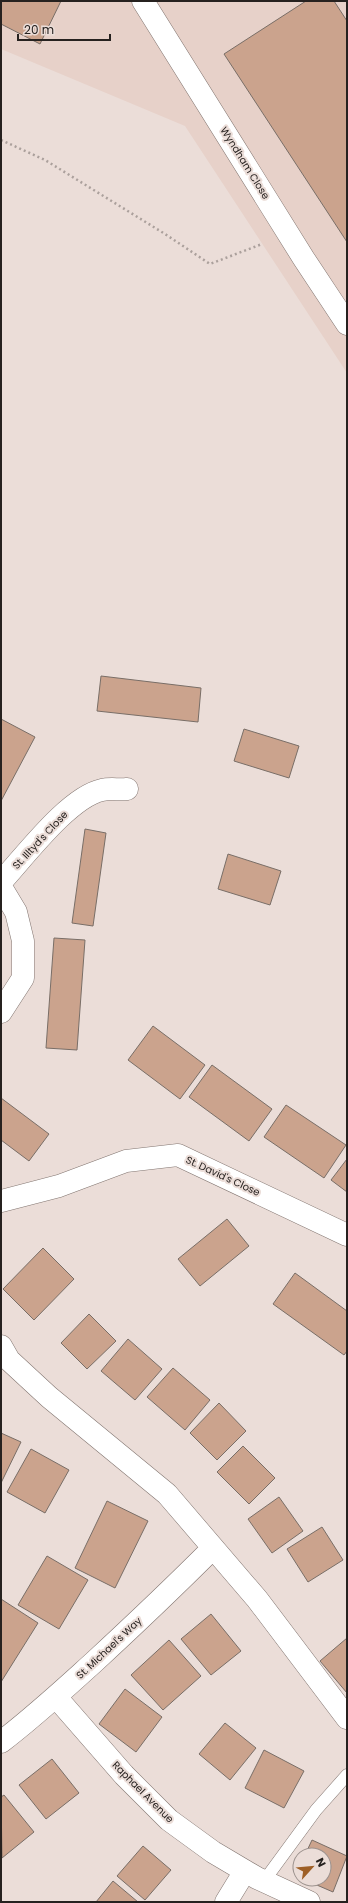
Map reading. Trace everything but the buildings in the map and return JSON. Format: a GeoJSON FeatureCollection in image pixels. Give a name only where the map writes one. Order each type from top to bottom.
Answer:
{"type":"FeatureCollection","features":[{"type":"Feature","properties":{"kind":"street","name":"Wyndham Close"},"geometry":{"type":"LineString","coordinates":[[143,1],[347,324]]}},
{"type":"Feature","properties":{"kind":"street","name":"St. Illtyd's Close"},"geometry":{"type":"LineString","coordinates":[[1,882],[62,815],[83,798],[102,790],[127,789]]}},
{"type":"Feature","properties":{"kind":"street"},"geometry":{"type":"LineString","coordinates":[[1,887],[16,912],[23,941],[23,978],[1,1012]]}},
{"type":"Feature","properties":{"kind":"street","name":"St. David's Close"},"geometry":{"type":"LineString","coordinates":[[1,1202],[59,1186],[126,1161],[178,1156],[347,1235]]}},
{"type":"Feature","properties":{"kind":"street"},"geometry":{"type":"LineString","coordinates":[[4,1357],[49,1397],[167,1494],[257,1599],[347,1718]]}},
{"type":"Feature","properties":{"kind":"street","name":"St. Michael's Way"},"geometry":{"type":"LineString","coordinates":[[1,1742],[32,1719],[161,1600],[213,1548]]}},
{"type":"Feature","properties":{"kind":"street","name":"Raphael Avenue"},"geometry":{"type":"LineString","coordinates":[[56,1697],[124,1775],[169,1820],[213,1852],[255,1876],[309,1902]]}},
{"type":"Feature","properties":{"kind":"street"},"geometry":{"type":"LineString","coordinates":[[226,1902],[255,1876]]}},
{"type":"Feature","properties":{"kind":"lane"},"geometry":{"type":"LineString","coordinates":[[255,1876],[347,1775]]}},
{"type":"Feature","properties":{"kind":"path"},"geometry":{"type":"LineString","coordinates":[[1,140],[45,160],[210,264],[289,234]]}},
{"type":"Feature","properties":{"kind":"shaded area"},"geometry":{"type":"Polygon","coordinates":[[[1,1],[347,1],[347,373],[185,126],[1,49],[1,1]]]}}]}
